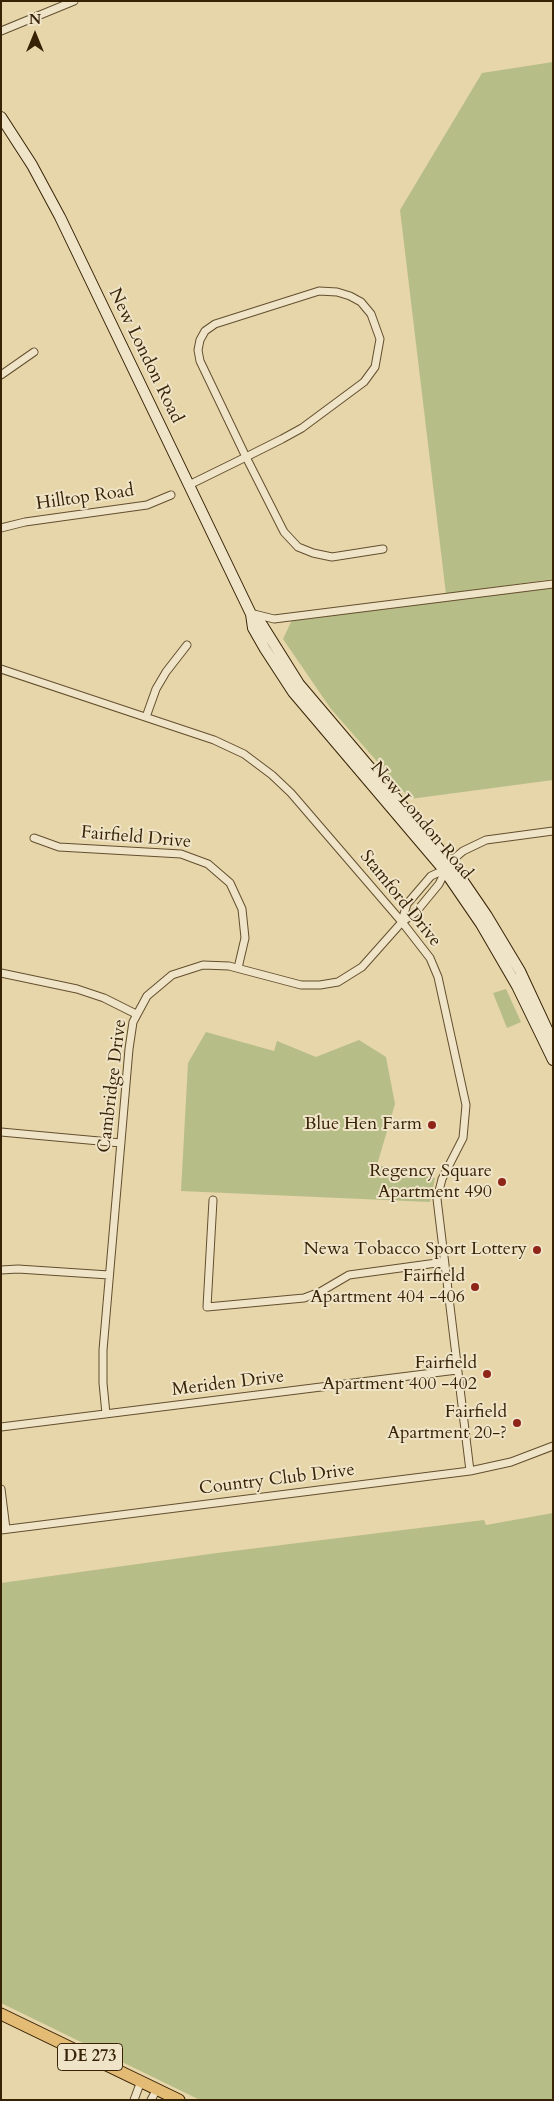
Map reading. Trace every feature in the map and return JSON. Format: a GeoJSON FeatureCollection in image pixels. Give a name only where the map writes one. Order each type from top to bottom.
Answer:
{"type":"FeatureCollection","features":[{"type":"Feature","properties":{"kind":"main road","name":"New London Road"},"geometry":{"type":"LineString","coordinates":[[1,117],[32,165],[60,217],[251,614],[257,635],[293,692],[447,866],[520,971],[553,1042]]}},
{"type":"Feature","properties":{"kind":"main road","name":"New London Road"},"geometry":{"type":"LineString","coordinates":[[447,866],[512,978],[553,1060]]}},
{"type":"Feature","properties":{"kind":"main road","name":"DE 273"},"geometry":{"type":"LineString","coordinates":[[1,2014],[179,2100]]}},
{"type":"Feature","properties":{"kind":"street"},"geometry":{"type":"LineString","coordinates":[[1,31],[74,1]]}},
{"type":"Feature","properties":{"kind":"street"},"geometry":{"type":"LineString","coordinates":[[189,484],[246,457],[302,428],[364,382],[375,367],[380,339],[371,314],[361,302],[337,292],[319,291],[215,324],[205,330],[199,345],[200,361],[246,457],[284,532],[298,547],[314,553],[332,556],[383,549]]}},
{"type":"Feature","properties":{"kind":"street"},"geometry":{"type":"LineString","coordinates":[[1,375],[34,352]]}},
{"type":"Feature","properties":{"kind":"street","name":"Hilltop Road"},"geometry":{"type":"LineString","coordinates":[[1,528],[25,522],[147,505],[171,495]]}},
{"type":"Feature","properties":{"kind":"street"},"geometry":{"type":"LineString","coordinates":[[251,614],[274,619],[553,584]]}},
{"type":"Feature","properties":{"kind":"street"},"geometry":{"type":"LineString","coordinates":[[146,717],[161,680],[187,645]]}},
{"type":"Feature","properties":{"kind":"street","name":"Stamford Drive"},"geometry":{"type":"LineString","coordinates":[[1,670],[229,746],[272,775],[291,793],[402,922],[434,967],[465,1093],[465,1129],[458,1149],[442,1179],[437,1199],[470,1471]]}},
{"type":"Feature","properties":{"kind":"street"},"geometry":{"type":"LineString","coordinates":[[447,866],[470,846],[486,840],[553,831]]}},
{"type":"Feature","properties":{"kind":"street","name":"Fairfield Drive"},"geometry":{"type":"LineString","coordinates":[[34,838],[59,847],[181,854],[208,864],[230,883],[242,908],[245,938],[238,968]]}},
{"type":"Feature","properties":{"kind":"street","name":"Cambridge Drive"},"geometry":{"type":"LineString","coordinates":[[402,922],[407,904],[431,876],[447,866]]}},
{"type":"Feature","properties":{"kind":"street","name":"Cambridge Drive"},"geometry":{"type":"LineString","coordinates":[[106,1414],[102,1364],[129,1048],[136,1014],[155,988],[181,970],[213,964],[238,968],[301,985],[320,985],[338,982],[362,967],[402,922],[416,912],[439,884],[447,866]]}},
{"type":"Feature","properties":{"kind":"street"},"geometry":{"type":"LineString","coordinates":[[1,973],[77,989],[104,998],[136,1014]]}},
{"type":"Feature","properties":{"kind":"street"},"geometry":{"type":"LineString","coordinates":[[1,1132],[121,1143]]}},
{"type":"Feature","properties":{"kind":"street"},"geometry":{"type":"LineString","coordinates":[[213,1200],[207,1307],[304,1298],[320,1292],[349,1275],[444,1262]]}},
{"type":"Feature","properties":{"kind":"street"},"geometry":{"type":"LineString","coordinates":[[1,1270],[18,1269],[109,1276]]}},
{"type":"Feature","properties":{"kind":"street","name":"Meriden Drive"},"geometry":{"type":"LineString","coordinates":[[1,1427],[458,1370]]}},
{"type":"Feature","properties":{"kind":"street","name":"Country Club Drive"},"geometry":{"type":"LineString","coordinates":[[4,1529],[470,1471],[511,1462],[553,1446]]}},
{"type":"Feature","properties":{"kind":"street"},"geometry":{"type":"LineString","coordinates":[[1,1489],[4,1529]]}},
{"type":"Feature","properties":{"kind":"street"},"geometry":{"type":"LineString","coordinates":[[134,2100],[141,2081]]}},
{"type":"Feature","properties":{"kind":"street"},"geometry":{"type":"LineString","coordinates":[[151,2100],[157,2089]]}},
{"type":"Feature","properties":{"kind":"green space"},"geometry":{"type":"Polygon","coordinates":[[[553,62],[553,579],[446,594],[400,210],[482,73],[553,62]]]}},
{"type":"Feature","properties":{"kind":"green space"},"geometry":{"type":"Polygon","coordinates":[[[553,587],[553,780],[410,799],[331,709],[283,639],[292,620],[553,587]]]}},
{"type":"Feature","properties":{"kind":"green space"},"geometry":{"type":"Polygon","coordinates":[[[506,989],[521,1022],[507,1028],[493,993],[506,989]]]}},
{"type":"Feature","properties":{"kind":"green space"},"geometry":{"type":"Polygon","coordinates":[[[206,1032],[274,1051],[277,1041],[316,1057],[359,1040],[386,1057],[395,1104],[377,1165],[435,1178],[430,1202],[181,1191],[188,1063],[206,1032]]]}},
{"type":"Feature","properties":{"kind":"green space"},"geometry":{"type":"Polygon","coordinates":[[[553,1513],[553,2100],[200,2100],[1,2003],[1,1583],[217,1553],[484,1520],[486,1525],[553,1513]]]}},
{"type":"Feature","properties":{"kind":"place","name":"Blue Hen Farm"},"geometry":{"type":"Point","coordinates":[432,1125]}},
{"type":"Feature","properties":{"kind":"place","name":"Regency Square Apartment 490"},"geometry":{"type":"Point","coordinates":[502,1182]}},
{"type":"Feature","properties":{"kind":"place","name":"Newa Tobacco Sport Lottery"},"geometry":{"type":"Point","coordinates":[537,1250]}},
{"type":"Feature","properties":{"kind":"place","name":"Fairfield Apartment 404 -406"},"geometry":{"type":"Point","coordinates":[475,1287]}},
{"type":"Feature","properties":{"kind":"place","name":"Fairfield Apartment 400 -402"},"geometry":{"type":"Point","coordinates":[487,1374]}},
{"type":"Feature","properties":{"kind":"place","name":"Fairfield Apartment 20-?"},"geometry":{"type":"Point","coordinates":[517,1423]}}]}
